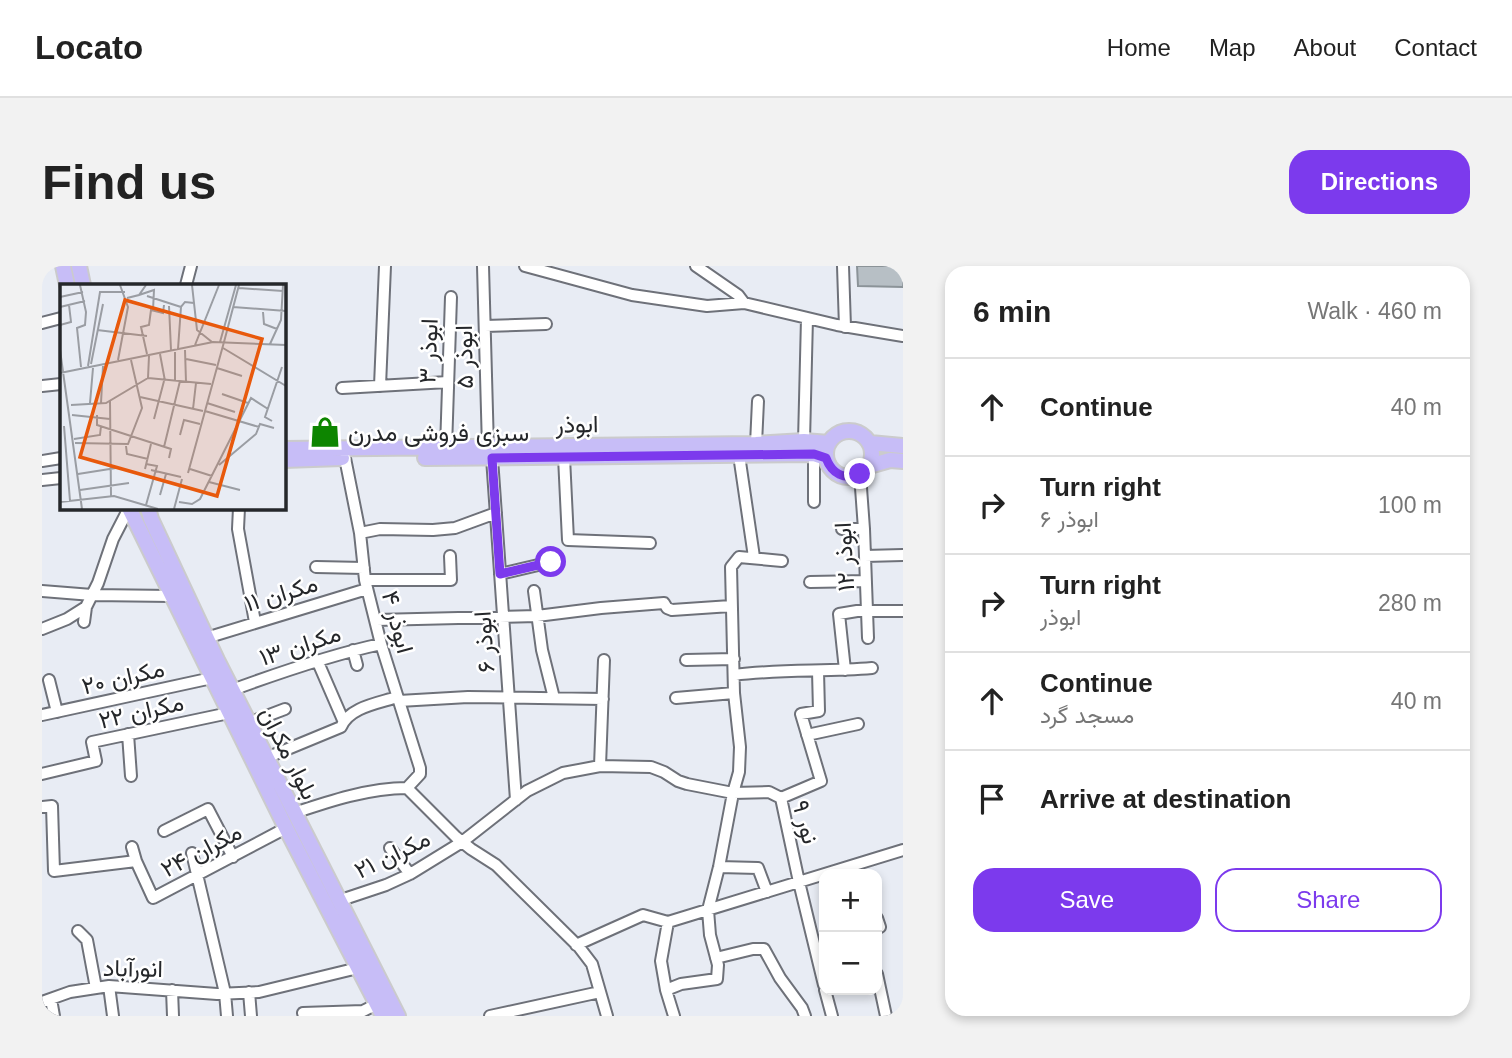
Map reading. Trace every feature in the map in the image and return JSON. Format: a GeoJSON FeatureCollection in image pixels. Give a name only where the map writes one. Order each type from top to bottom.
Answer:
{"type":"FeatureCollection","features":[{"type":"Feature","properties":{"kind":"main road"},"geometry":{"type":"LineString","coordinates":[[63,266],[67,284]]}},
{"type":"Feature","properties":{"kind":"main road"},"geometry":{"type":"LineString","coordinates":[[79,266],[83,284]]}},
{"type":"Feature","properties":{"kind":"main road"},"geometry":{"type":"LineString","coordinates":[[865,470],[872,458],[870,443],[860,433],[839,433],[823,452],[834,472],[849,477],[890,460],[903,461]]}},
{"type":"Feature","properties":{"kind":"main road","name":"ابوذر"},"geometry":{"type":"LineString","coordinates":[[285,455],[345,458],[804,441],[823,452]]}},
{"type":"Feature","properties":{"kind":"main road"},"geometry":{"type":"LineString","coordinates":[[870,443],[903,446]]}},
{"type":"Feature","properties":{"kind":"main road","name":"ابوذر"},"geometry":{"type":"LineString","coordinates":[[285,455],[446,448],[564,457],[823,452]]}},
{"type":"Feature","properties":{"kind":"main road"},"geometry":{"type":"LineString","coordinates":[[129,509],[286,828],[380,1010]]}},
{"type":"Feature","properties":{"kind":"main road","name":"بلوار مکران"},"geometry":{"type":"LineString","coordinates":[[148,509],[206,638],[398,1016]]}},
{"type":"Feature","properties":{"kind":"street"},"geometry":{"type":"LineString","coordinates":[[186,284],[191,266]]}},
{"type":"Feature","properties":{"kind":"street"},"geometry":{"type":"LineString","coordinates":[[380,386],[385,266]]}},
{"type":"Feature","properties":{"kind":"street","name":"ابوذر ۵"},"geometry":{"type":"LineString","coordinates":[[483,266],[490,453]]}},
{"type":"Feature","properties":{"kind":"street"},"geometry":{"type":"LineString","coordinates":[[525,266],[632,295],[708,306],[744,303],[845,327],[903,336]]}},
{"type":"Feature","properties":{"kind":"street"},"geometry":{"type":"LineString","coordinates":[[696,266],[738,295],[744,303]]}},
{"type":"Feature","properties":{"kind":"street"},"geometry":{"type":"LineString","coordinates":[[843,266],[845,327]]}},
{"type":"Feature","properties":{"kind":"street","name":"ابوذر ۳"},"geometry":{"type":"LineString","coordinates":[[446,448],[451,297]]}},
{"type":"Feature","properties":{"kind":"street"},"geometry":{"type":"LineString","coordinates":[[42,323],[60,318]]}},
{"type":"Feature","properties":{"kind":"street"},"geometry":{"type":"LineString","coordinates":[[804,441],[807,318]]}},
{"type":"Feature","properties":{"kind":"street"},"geometry":{"type":"LineString","coordinates":[[485,326],[546,324]]}},
{"type":"Feature","properties":{"kind":"street"},"geometry":{"type":"LineString","coordinates":[[342,388],[448,382]]}},
{"type":"Feature","properties":{"kind":"street"},"geometry":{"type":"LineString","coordinates":[[42,386],[60,384]]}},
{"type":"Feature","properties":{"kind":"street"},"geometry":{"type":"LineString","coordinates":[[756,444],[758,401]]}},
{"type":"Feature","properties":{"kind":"street"},"geometry":{"type":"LineString","coordinates":[[814,502],[823,452]]}},
{"type":"Feature","properties":{"kind":"street","name":"ابوذر ۶"},"geometry":{"type":"LineString","coordinates":[[490,453],[516,800]]}},
{"type":"Feature","properties":{"kind":"street"},"geometry":{"type":"LineString","coordinates":[[739,455],[754,557]]}},
{"type":"Feature","properties":{"kind":"street"},"geometry":{"type":"LineString","coordinates":[[564,457],[568,540],[650,543]]}},
{"type":"Feature","properties":{"kind":"street"},"geometry":{"type":"LineString","coordinates":[[42,461],[60,458]]}},
{"type":"Feature","properties":{"kind":"street","name":"ابوذر ۴"},"geometry":{"type":"LineString","coordinates":[[345,458],[360,533],[366,585],[420,768],[420,774],[407,788]]}},
{"type":"Feature","properties":{"kind":"street","name":"ابوذر ۱۲"},"geometry":{"type":"LineString","coordinates":[[865,470],[868,638]]}},
{"type":"Feature","properties":{"kind":"street"},"geometry":{"type":"LineString","coordinates":[[42,480],[60,478]]}},
{"type":"Feature","properties":{"kind":"street"},"geometry":{"type":"LineString","coordinates":[[85,622],[86,607],[98,583],[113,539],[128,509]]}},
{"type":"Feature","properties":{"kind":"street"},"geometry":{"type":"LineString","coordinates":[[239,509],[238,529],[255,622]]}},
{"type":"Feature","properties":{"kind":"street"},"geometry":{"type":"LineString","coordinates":[[360,533],[380,529],[455,528],[496,513]]}},
{"type":"Feature","properties":{"kind":"street"},"geometry":{"type":"LineString","coordinates":[[842,529],[864,529]]}},
{"type":"Feature","properties":{"kind":"street"},"geometry":{"type":"LineString","coordinates":[[865,556],[903,555]]}},
{"type":"Feature","properties":{"kind":"street","name":"مکران ۱۱"},"geometry":{"type":"LineString","coordinates":[[206,638],[366,585],[451,580],[450,556]]}},
{"type":"Feature","properties":{"kind":"street"},"geometry":{"type":"LineString","coordinates":[[667,990],[681,984],[717,979],[718,965],[710,935],[708,910],[739,772],[740,747],[734,693],[730,567],[739,557],[782,561]]}},
{"type":"Feature","properties":{"kind":"street"},"geometry":{"type":"LineString","coordinates":[[500,574],[551,562]]}},
{"type":"Feature","properties":{"kind":"street"},"geometry":{"type":"LineString","coordinates":[[316,566],[364,568]]}},
{"type":"Feature","properties":{"kind":"street"},"geometry":{"type":"LineString","coordinates":[[810,582],[866,581]]}},
{"type":"Feature","properties":{"kind":"street"},"geometry":{"type":"LineString","coordinates":[[42,591],[172,596]]}},
{"type":"Feature","properties":{"kind":"street"},"geometry":{"type":"LineString","coordinates":[[534,591],[542,650],[554,698]]}},
{"type":"Feature","properties":{"kind":"street"},"geometry":{"type":"LineString","coordinates":[[376,620],[537,616],[664,603],[672,610],[731,606]]}},
{"type":"Feature","properties":{"kind":"street"},"geometry":{"type":"LineString","coordinates":[[42,629],[67,620],[86,607]]}},
{"type":"Feature","properties":{"kind":"street"},"geometry":{"type":"LineString","coordinates":[[845,670],[839,614],[857,611],[903,611]]}},
{"type":"Feature","properties":{"kind":"street","name":"مکران ۱۳"},"geometry":{"type":"LineString","coordinates":[[232,690],[317,660],[381,643]]}},
{"type":"Feature","properties":{"kind":"street"},"geometry":{"type":"LineString","coordinates":[[353,650],[357,665]]}},
{"type":"Feature","properties":{"kind":"street"},"geometry":{"type":"LineString","coordinates":[[686,660],[734,659]]}},
{"type":"Feature","properties":{"kind":"street"},"geometry":{"type":"LineString","coordinates":[[266,758],[341,727],[343,720],[317,660]]}},
{"type":"Feature","properties":{"kind":"street"},"geometry":{"type":"LineString","coordinates":[[600,766],[604,660]]}},
{"type":"Feature","properties":{"kind":"street"},"geometry":{"type":"LineString","coordinates":[[734,675],[761,671],[873,668]]}},
{"type":"Feature","properties":{"kind":"street"},"geometry":{"type":"LineString","coordinates":[[781,798],[821,781],[801,715],[819,711],[818,671]]}},
{"type":"Feature","properties":{"kind":"street","name":"مکران ۲۰"},"geometry":{"type":"LineString","coordinates":[[42,715],[212,678]]}},
{"type":"Feature","properties":{"kind":"street"},"geometry":{"type":"LineString","coordinates":[[49,680],[57,712]]}},
{"type":"Feature","properties":{"kind":"street"},"geometry":{"type":"LineString","coordinates":[[676,698],[734,693]]}},
{"type":"Feature","properties":{"kind":"street"},"geometry":{"type":"LineString","coordinates":[[343,720],[360,709],[398,699],[603,699]]}},
{"type":"Feature","properties":{"kind":"street"},"geometry":{"type":"LineString","coordinates":[[248,723],[285,709]]}},
{"type":"Feature","properties":{"kind":"street","name":"مکران ۲۲"},"geometry":{"type":"LineString","coordinates":[[42,774],[96,761],[92,742],[229,713]]}},
{"type":"Feature","properties":{"kind":"street"},"geometry":{"type":"LineString","coordinates":[[807,735],[858,724]]}},
{"type":"Feature","properties":{"kind":"street"},"geometry":{"type":"LineString","coordinates":[[128,734],[131,776]]}},
{"type":"Feature","properties":{"kind":"street","name":"نور ۹"},"geometry":{"type":"LineString","coordinates":[[600,766],[651,767],[687,784],[733,793],[769,792],[781,798],[819,963]]}},
{"type":"Feature","properties":{"kind":"street","name":"مکران ۲۱"},"geometry":{"type":"LineString","coordinates":[[338,901],[386,886],[410,874],[462,842],[527,791],[563,773],[600,766]]}},
{"type":"Feature","properties":{"kind":"street"},"geometry":{"type":"LineString","coordinates":[[293,813],[338,799],[391,788],[407,788],[462,842],[496,865],[576,944],[592,964],[607,1016]]}},
{"type":"Feature","properties":{"kind":"street","name":"مکران ۲۴"},"geometry":{"type":"LineString","coordinates":[[47,806],[48,860],[54,871],[136,862],[153,898],[286,828]]}},
{"type":"Feature","properties":{"kind":"street"},"geometry":{"type":"LineString","coordinates":[[164,831],[208,809],[233,857]]}},
{"type":"Feature","properties":{"kind":"street"},"geometry":{"type":"LineString","coordinates":[[132,847],[136,862]]}},
{"type":"Feature","properties":{"kind":"street"},"geometry":{"type":"LineString","coordinates":[[390,848],[410,874]]}},
{"type":"Feature","properties":{"kind":"street"},"geometry":{"type":"LineString","coordinates":[[576,944],[643,915],[668,922],[903,850]]}},
{"type":"Feature","properties":{"kind":"street"},"geometry":{"type":"LineString","coordinates":[[192,853],[225,993],[226,1016]]}},
{"type":"Feature","properties":{"kind":"street"},"geometry":{"type":"LineString","coordinates":[[866,861],[869,869]]}},
{"type":"Feature","properties":{"kind":"street"},"geometry":{"type":"LineString","coordinates":[[719,867],[758,868],[767,892]]}},
{"type":"Feature","properties":{"kind":"street"},"geometry":{"type":"LineString","coordinates":[[176,886],[180,898]]}},
{"type":"Feature","properties":{"kind":"street"},"geometry":{"type":"LineString","coordinates":[[668,922],[662,961],[674,1016]]}},
{"type":"Feature","properties":{"kind":"street"},"geometry":{"type":"LineString","coordinates":[[78,931],[87,940],[96,988]]}},
{"type":"Feature","properties":{"kind":"street"},"geometry":{"type":"LineString","coordinates":[[716,958],[764,948],[805,1016]]}},
{"type":"Feature","properties":{"kind":"street","name":"انورآباد"},"geometry":{"type":"LineString","coordinates":[[47,1000],[70,992],[110,986],[225,993],[259,992],[358,968]]}},
{"type":"Feature","properties":{"kind":"street"},"geometry":{"type":"LineString","coordinates":[[110,986],[113,1016]]}},
{"type":"Feature","properties":{"kind":"street"},"geometry":{"type":"LineString","coordinates":[[172,990],[173,1016]]}},
{"type":"Feature","properties":{"kind":"street"},"geometry":{"type":"LineString","coordinates":[[249,992],[251,1016]]}},
{"type":"Feature","properties":{"kind":"street"},"geometry":{"type":"LineString","coordinates":[[490,1016],[600,992]]}},
{"type":"Feature","properties":{"kind":"street","name":"نور ۹"},"geometry":{"type":"LineString","coordinates":[[827,995],[832,1016]]}},
{"type":"Feature","properties":{"kind":"street"},"geometry":{"type":"LineString","coordinates":[[882,995],[886,1016]]}},
{"type":"Feature","properties":{"kind":"street"},"geometry":{"type":"LineString","coordinates":[[47,1000],[54,1016]]}},
{"type":"Feature","properties":{"kind":"street"},"geometry":{"type":"LineString","coordinates":[[304,1016],[303,1013],[380,1010]]}},
{"type":"Feature","properties":{"kind":"building"},"geometry":{"type":"Polygon","coordinates":[[[857,266],[903,266],[903,287],[858,286],[857,266]]]}},
{"type":"Feature","properties":{"kind":"place","name":"سبزی فروشی مدرن"},"geometry":{"type":"Point","coordinates":[325,432]}},
{"type":"Feature","properties":{"kind":"route"},"geometry":{"type":"LineString","coordinates":[[551,562],[500,574],[492,458],[814,454],[826,458],[829,466],[841,476],[860,474]]}}]}
